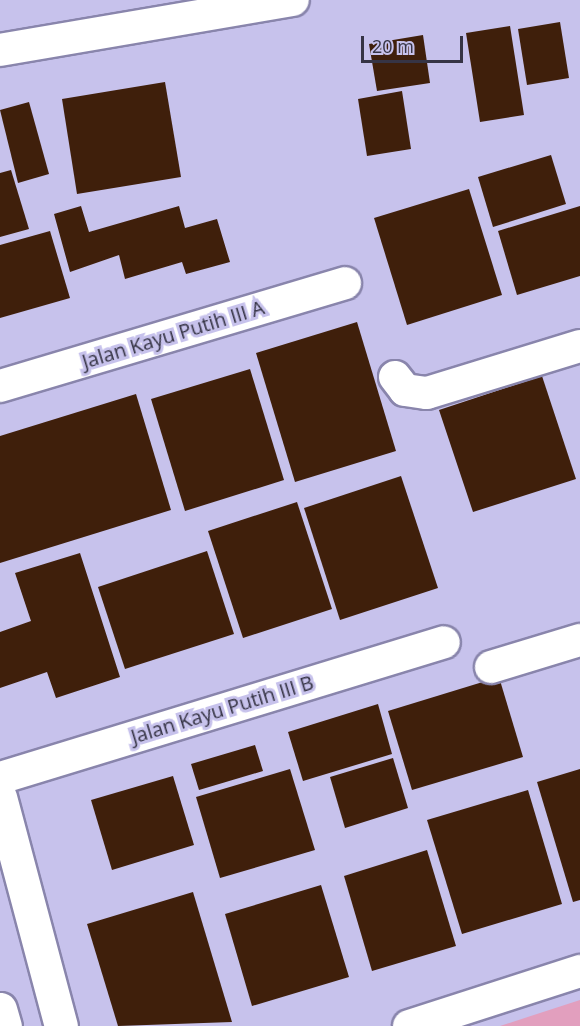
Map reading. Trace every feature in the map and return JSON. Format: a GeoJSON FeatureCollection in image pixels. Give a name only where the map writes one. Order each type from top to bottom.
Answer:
{"type":"FeatureCollection","features":[{"type":"Feature","properties":{"kind":"street"},"geometry":{"type":"LineString","coordinates":[[0,50],[293,0]]}},
{"type":"Feature","properties":{"kind":"street","name":"Jalan Kayu Putih III A"},"geometry":{"type":"LineString","coordinates":[[0,386],[345,283]]}},
{"type":"Feature","properties":{"kind":"street"},"geometry":{"type":"LineString","coordinates":[[395,377],[405,390],[427,393],[580,346]]}},
{"type":"Feature","properties":{"kind":"street"},"geometry":{"type":"LineString","coordinates":[[491,668],[580,640]]}},
{"type":"Feature","properties":{"kind":"street","name":"Jalan Kayu Putih III B"},"geometry":{"type":"LineString","coordinates":[[0,778],[444,642]]}},
{"type":"Feature","properties":{"kind":"street"},"geometry":{"type":"LineString","coordinates":[[0,797],[61,1026]]}},
{"type":"Feature","properties":{"kind":"street"},"geometry":{"type":"LineString","coordinates":[[409,1026],[580,971]]}},
{"type":"Feature","properties":{"kind":"street"},"geometry":{"type":"LineString","coordinates":[[0,1008],[5,1026]]}},
{"type":"Feature","properties":{"kind":"shaded area"},"geometry":{"type":"Polygon","coordinates":[[[580,1000],[580,1026],[500,1026],[580,1000]]]}},
{"type":"Feature","properties":{"kind":"building"},"geometry":{"type":"Polygon","coordinates":[[[560,22],[569,78],[527,85],[518,29],[560,22]]]}},
{"type":"Feature","properties":{"kind":"building"},"geometry":{"type":"Polygon","coordinates":[[[510,26],[524,115],[480,122],[466,33],[510,26]]]}},
{"type":"Feature","properties":{"kind":"building"},"geometry":{"type":"Polygon","coordinates":[[[423,35],[430,83],[377,91],[369,44],[423,35]]]}},
{"type":"Feature","properties":{"kind":"building"},"geometry":{"type":"Polygon","coordinates":[[[165,82],[181,177],[77,194],[62,99],[165,82]]]}},
{"type":"Feature","properties":{"kind":"building"},"geometry":{"type":"Polygon","coordinates":[[[402,91],[411,149],[367,156],[358,99],[402,91]]]}},
{"type":"Feature","properties":{"kind":"building"},"geometry":{"type":"Polygon","coordinates":[[[29,102],[49,174],[18,183],[0,110],[29,102]]]}},
{"type":"Feature","properties":{"kind":"building"},"geometry":{"type":"Polygon","coordinates":[[[551,155],[566,204],[493,227],[478,177],[551,155]]]}},
{"type":"Feature","properties":{"kind":"building"},"geometry":{"type":"Polygon","coordinates":[[[11,170],[29,229],[0,237],[0,173],[11,170]]]}},
{"type":"Feature","properties":{"kind":"building"},"geometry":{"type":"Polygon","coordinates":[[[469,189],[502,295],[407,325],[374,218],[469,189]]]}},
{"type":"Feature","properties":{"kind":"building"},"geometry":{"type":"Polygon","coordinates":[[[81,206],[89,232],[179,206],[185,228],[217,219],[230,262],[186,274],[182,262],[125,279],[119,255],[70,272],[54,214],[81,206]]]}},
{"type":"Feature","properties":{"kind":"building"},"geometry":{"type":"Polygon","coordinates":[[[580,206],[580,276],[517,295],[498,231],[580,206]]]}},
{"type":"Feature","properties":{"kind":"building"},"geometry":{"type":"Polygon","coordinates":[[[50,231],[70,298],[0,318],[0,245],[50,231]]]}},
{"type":"Feature","properties":{"kind":"building"},"geometry":{"type":"Polygon","coordinates":[[[357,322],[396,451],[295,482],[256,353],[357,322]]]}},
{"type":"Feature","properties":{"kind":"building"},"geometry":{"type":"Polygon","coordinates":[[[250,369],[284,480],[185,511],[151,399],[250,369]]]}},
{"type":"Feature","properties":{"kind":"building"},"geometry":{"type":"Polygon","coordinates":[[[542,376],[576,479],[473,512],[439,410],[542,376]]]}},
{"type":"Feature","properties":{"kind":"building"},"geometry":{"type":"Polygon","coordinates":[[[136,394],[171,510],[0,563],[0,436],[136,394]]]}},
{"type":"Feature","properties":{"kind":"building"},"geometry":{"type":"Polygon","coordinates":[[[401,476],[438,588],[340,620],[304,508],[401,476]]]}},
{"type":"Feature","properties":{"kind":"building"},"geometry":{"type":"Polygon","coordinates":[[[297,502],[332,609],[243,638],[208,531],[297,502]]]}},
{"type":"Feature","properties":{"kind":"building"},"geometry":{"type":"Polygon","coordinates":[[[207,551],[234,634],[125,669],[98,587],[207,551]]]}},
{"type":"Feature","properties":{"kind":"building"},"geometry":{"type":"Polygon","coordinates":[[[80,553],[120,677],[56,698],[47,672],[0,688],[0,632],[31,621],[15,573],[80,553]]]}},
{"type":"Feature","properties":{"kind":"building"},"geometry":{"type":"Polygon","coordinates":[[[499,677],[523,757],[412,790],[388,711],[499,677]]]}},
{"type":"Feature","properties":{"kind":"building"},"geometry":{"type":"Polygon","coordinates":[[[378,704],[392,754],[303,781],[288,732],[378,704]]]}},
{"type":"Feature","properties":{"kind":"building"},"geometry":{"type":"Polygon","coordinates":[[[255,745],[263,771],[199,790],[191,764],[255,745]]]}},
{"type":"Feature","properties":{"kind":"building"},"geometry":{"type":"Polygon","coordinates":[[[393,758],[408,808],[345,828],[330,777],[393,758]]]}},
{"type":"Feature","properties":{"kind":"building"},"geometry":{"type":"Polygon","coordinates":[[[290,769],[315,850],[220,878],[196,797],[290,769]]]}},
{"type":"Feature","properties":{"kind":"building"},"geometry":{"type":"Polygon","coordinates":[[[580,769],[580,900],[573,902],[537,782],[580,769]]]}},
{"type":"Feature","properties":{"kind":"building"},"geometry":{"type":"Polygon","coordinates":[[[173,776],[194,845],[112,870],[91,800],[173,776]]]}},
{"type":"Feature","properties":{"kind":"building"},"geometry":{"type":"Polygon","coordinates":[[[528,790],[562,904],[462,934],[427,820],[528,790]]]}},
{"type":"Feature","properties":{"kind":"building"},"geometry":{"type":"Polygon","coordinates":[[[427,850],[456,946],[372,971],[344,876],[427,850]]]}},
{"type":"Feature","properties":{"kind":"building"},"geometry":{"type":"Polygon","coordinates":[[[321,885],[349,977],[252,1006],[225,914],[321,885]]]}},
{"type":"Feature","properties":{"kind":"building"},"geometry":{"type":"Polygon","coordinates":[[[193,892],[232,1022],[118,1026],[87,924],[193,892]]]}}]}
